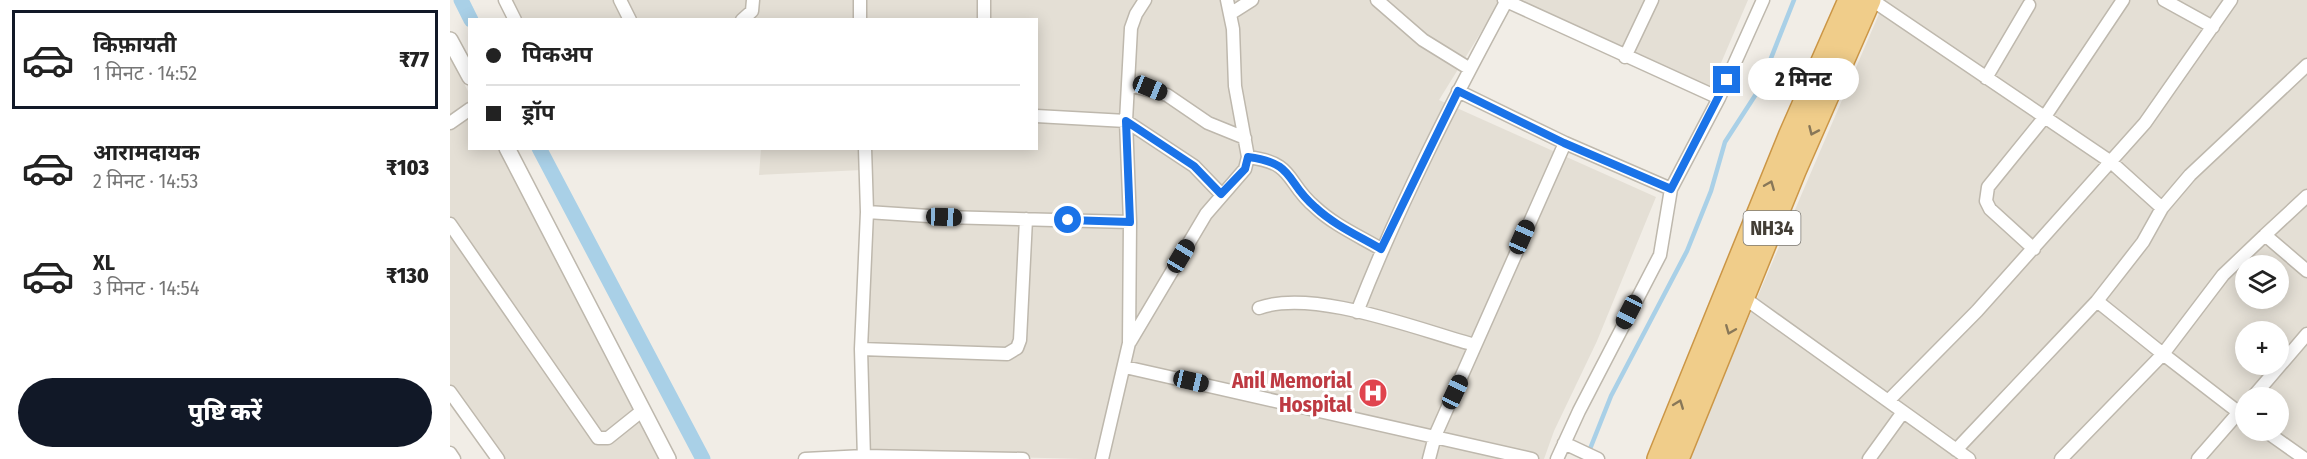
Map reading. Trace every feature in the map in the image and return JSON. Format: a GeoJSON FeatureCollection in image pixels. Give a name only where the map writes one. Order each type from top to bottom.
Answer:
{"type":"FeatureCollection","features":[{"type":"Feature","properties":{"kind":"highway","name":"NH34"},"geometry":{"type":"LineString","coordinates":[[1658,459],[1790,134],[1849,0]]}},
{"type":"Feature","properties":{"kind":"highway","name":"NH34"},"geometry":{"type":"LineString","coordinates":[[1678,459],[1743,297],[1871,0]]}},
{"type":"Feature","properties":{"kind":"street"},"geometry":{"type":"LineString","coordinates":[[505,0],[513,18]]}},
{"type":"Feature","properties":{"kind":"street"},"geometry":{"type":"LineString","coordinates":[[620,0],[629,18]]}},
{"type":"Feature","properties":{"kind":"street"},"geometry":{"type":"LineString","coordinates":[[744,18],[752,11],[753,0]]}},
{"type":"Feature","properties":{"kind":"street"},"geometry":{"type":"LineString","coordinates":[[860,0],[860,18]]}},
{"type":"Feature","properties":{"kind":"street"},"geometry":{"type":"LineString","coordinates":[[984,0],[984,18]]}},
{"type":"Feature","properties":{"kind":"street"},"geometry":{"type":"LineString","coordinates":[[1102,459],[1129,343],[1130,222],[1126,121],[1131,28],[1145,0]]}},
{"type":"Feature","properties":{"kind":"street"},"geometry":{"type":"LineString","coordinates":[[1129,343],[1221,194],[1245,169],[1248,157],[1235,86],[1233,29],[1227,0]]}},
{"type":"Feature","properties":{"kind":"street"},"geometry":{"type":"LineString","coordinates":[[1230,14],[1252,0]]}},
{"type":"Feature","properties":{"kind":"street"},"geometry":{"type":"LineString","coordinates":[[1377,0],[1423,40],[1470,69]]}},
{"type":"Feature","properties":{"kind":"street"},"geometry":{"type":"LineString","coordinates":[[1625,57],[1652,0]]}},
{"type":"Feature","properties":{"kind":"street"},"geometry":{"type":"LineString","coordinates":[[1557,459],[1660,255],[1671,189],[1719,98],[1763,0]]}},
{"type":"Feature","properties":{"kind":"street"},"geometry":{"type":"LineString","coordinates":[[1871,0],[2111,162],[2162,208]]}},
{"type":"Feature","properties":{"kind":"street"},"geometry":{"type":"LineString","coordinates":[[2034,249],[1990,209],[1986,194],[1988,187],[2044,118],[2123,0]]}},
{"type":"Feature","properties":{"kind":"street"},"geometry":{"type":"LineString","coordinates":[[2164,0],[2213,27]]}},
{"type":"Feature","properties":{"kind":"street"},"geometry":{"type":"LineString","coordinates":[[1888,401],[2034,249],[2111,162],[2151,115],[2231,0]]}},
{"type":"Feature","properties":{"kind":"street"},"geometry":{"type":"LineString","coordinates":[[1357,312],[1381,249],[1458,91],[1506,1],[1719,98]]}},
{"type":"Feature","properties":{"kind":"street"},"geometry":{"type":"LineString","coordinates":[[1986,78],[2029,5]]}},
{"type":"Feature","properties":{"kind":"street"},"geometry":{"type":"LineString","coordinates":[[450,40],[468,73]]}},
{"type":"Feature","properties":{"kind":"street"},"geometry":{"type":"LineString","coordinates":[[1956,450],[2097,301],[2143,242],[2162,208],[2190,176],[2307,65]]}},
{"type":"Feature","properties":{"kind":"street"},"geometry":{"type":"LineString","coordinates":[[1129,85],[1167,95],[1198,118],[1245,138]]}},
{"type":"Feature","properties":{"kind":"street"},"geometry":{"type":"LineString","coordinates":[[1458,91],[1564,143],[1671,189]]}},
{"type":"Feature","properties":{"kind":"street"},"geometry":{"type":"LineString","coordinates":[[450,123],[468,110]]}},
{"type":"Feature","properties":{"kind":"street"},"geometry":{"type":"LineString","coordinates":[[1038,116],[1126,121],[1194,166],[1221,194]]}},
{"type":"Feature","properties":{"kind":"street"},"geometry":{"type":"LineString","coordinates":[[1428,459],[1435,436],[1564,143]]}},
{"type":"Feature","properties":{"kind":"street"},"geometry":{"type":"LineString","coordinates":[[508,150],[668,459]]}},
{"type":"Feature","properties":{"kind":"street"},"geometry":{"type":"LineString","coordinates":[[864,457],[861,349],[867,212],[865,150]]}},
{"type":"Feature","properties":{"kind":"street"},"geometry":{"type":"LineString","coordinates":[[1248,157],[1278,164],[1291,175],[1313,206],[1381,249]]}},
{"type":"Feature","properties":{"kind":"street"},"geometry":{"type":"LineString","coordinates":[[2061,459],[2163,354],[2223,275],[2307,196]]}},
{"type":"Feature","properties":{"kind":"street"},"geometry":{"type":"LineString","coordinates":[[867,212],[1130,222]]}},
{"type":"Feature","properties":{"kind":"street"},"geometry":{"type":"LineString","coordinates":[[861,349],[1007,354],[1017,348],[1020,340],[1026,219]]}},
{"type":"Feature","properties":{"kind":"street"},"geometry":{"type":"LineString","coordinates":[[450,224],[598,438],[608,438],[643,410]]}},
{"type":"Feature","properties":{"kind":"street"},"geometry":{"type":"LineString","coordinates":[[2265,235],[2307,271]]}},
{"type":"Feature","properties":{"kind":"street"},"geometry":{"type":"LineString","coordinates":[[1743,297],[1969,459]]}},
{"type":"Feature","properties":{"kind":"street"},"geometry":{"type":"LineString","coordinates":[[1259,308],[1289,301],[1357,312],[1475,345]]}},
{"type":"Feature","properties":{"kind":"street"},"geometry":{"type":"LineString","coordinates":[[2097,301],[2163,354],[2235,406]]}},
{"type":"Feature","properties":{"kind":"street"},"geometry":{"type":"LineString","coordinates":[[2261,387],[2307,334]]}},
{"type":"Feature","properties":{"kind":"street"},"geometry":{"type":"LineString","coordinates":[[1125,367],[1532,459]]}},
{"type":"Feature","properties":{"kind":"street"},"geometry":{"type":"LineString","coordinates":[[450,392],[498,459]]}},
{"type":"Feature","properties":{"kind":"street"},"geometry":{"type":"LineString","coordinates":[[1869,459],[1903,412]]}},
{"type":"Feature","properties":{"kind":"street"},"geometry":{"type":"LineString","coordinates":[[2198,459],[2235,420]]}},
{"type":"Feature","properties":{"kind":"street"},"geometry":{"type":"LineString","coordinates":[[2280,441],[2305,459]]}},
{"type":"Feature","properties":{"kind":"street"},"geometry":{"type":"LineString","coordinates":[[1564,443],[1598,459]]}},
{"type":"Feature","properties":{"kind":"street"},"geometry":{"type":"LineString","coordinates":[[450,453],[454,459]]}},
{"type":"Feature","properties":{"kind":"street"},"geometry":{"type":"LineString","coordinates":[[805,459],[864,457],[1023,459]]}},
{"type":"Feature","properties":{"kind":"shaded area"},"geometry":{"type":"Polygon","coordinates":[[[504,0],[1501,0],[1439,100],[1656,197],[1597,341],[1554,431],[1544,459],[1084,459],[863,453],[862,170],[759,175],[761,150],[1038,150],[1038,18],[513,18],[504,0]]]}},
{"type":"Feature","properties":{"kind":"shaded area"},"geometry":{"type":"Polygon","coordinates":[[[1505,0],[1748,0],[1709,91],[1505,0]]]}},
{"type":"Feature","properties":{"kind":"shaded area"},"geometry":{"type":"Polygon","coordinates":[[[1885,0],[2307,0],[2307,459],[1688,459],[1885,0]]]}},
{"type":"Feature","properties":{"kind":"shaded area"},"geometry":{"type":"Polygon","coordinates":[[[450,57],[468,91],[468,150],[500,150],[665,459],[496,459],[450,395],[450,57]]]}},
{"type":"Feature","properties":{"kind":"waterway"},"geometry":{"type":"LineString","coordinates":[[461,0],[470,18]]}},
{"type":"Feature","properties":{"kind":"waterway"},"geometry":{"type":"LineString","coordinates":[[1588,454],[1611,396],[1687,251],[1711,191],[1725,142],[1758,91],[1794,0]]}},
{"type":"Feature","properties":{"kind":"waterway"},"geometry":{"type":"LineString","coordinates":[[540,150],[703,459]]}},
{"type":"Feature","properties":{"kind":"place","name":"Anil Memorial Hospital"},"geometry":{"type":"Point","coordinates":[1373,393]}},
{"type":"Feature","properties":{"kind":"route"},"geometry":{"type":"LineString","coordinates":[[1068,220],[1130,222],[1126,121],[1194,166],[1221,194],[1245,169],[1248,157],[1278,164],[1291,175],[1313,206],[1330,219],[1381,249],[1458,91],[1564,143],[1671,189],[1727,80]]}}]}
